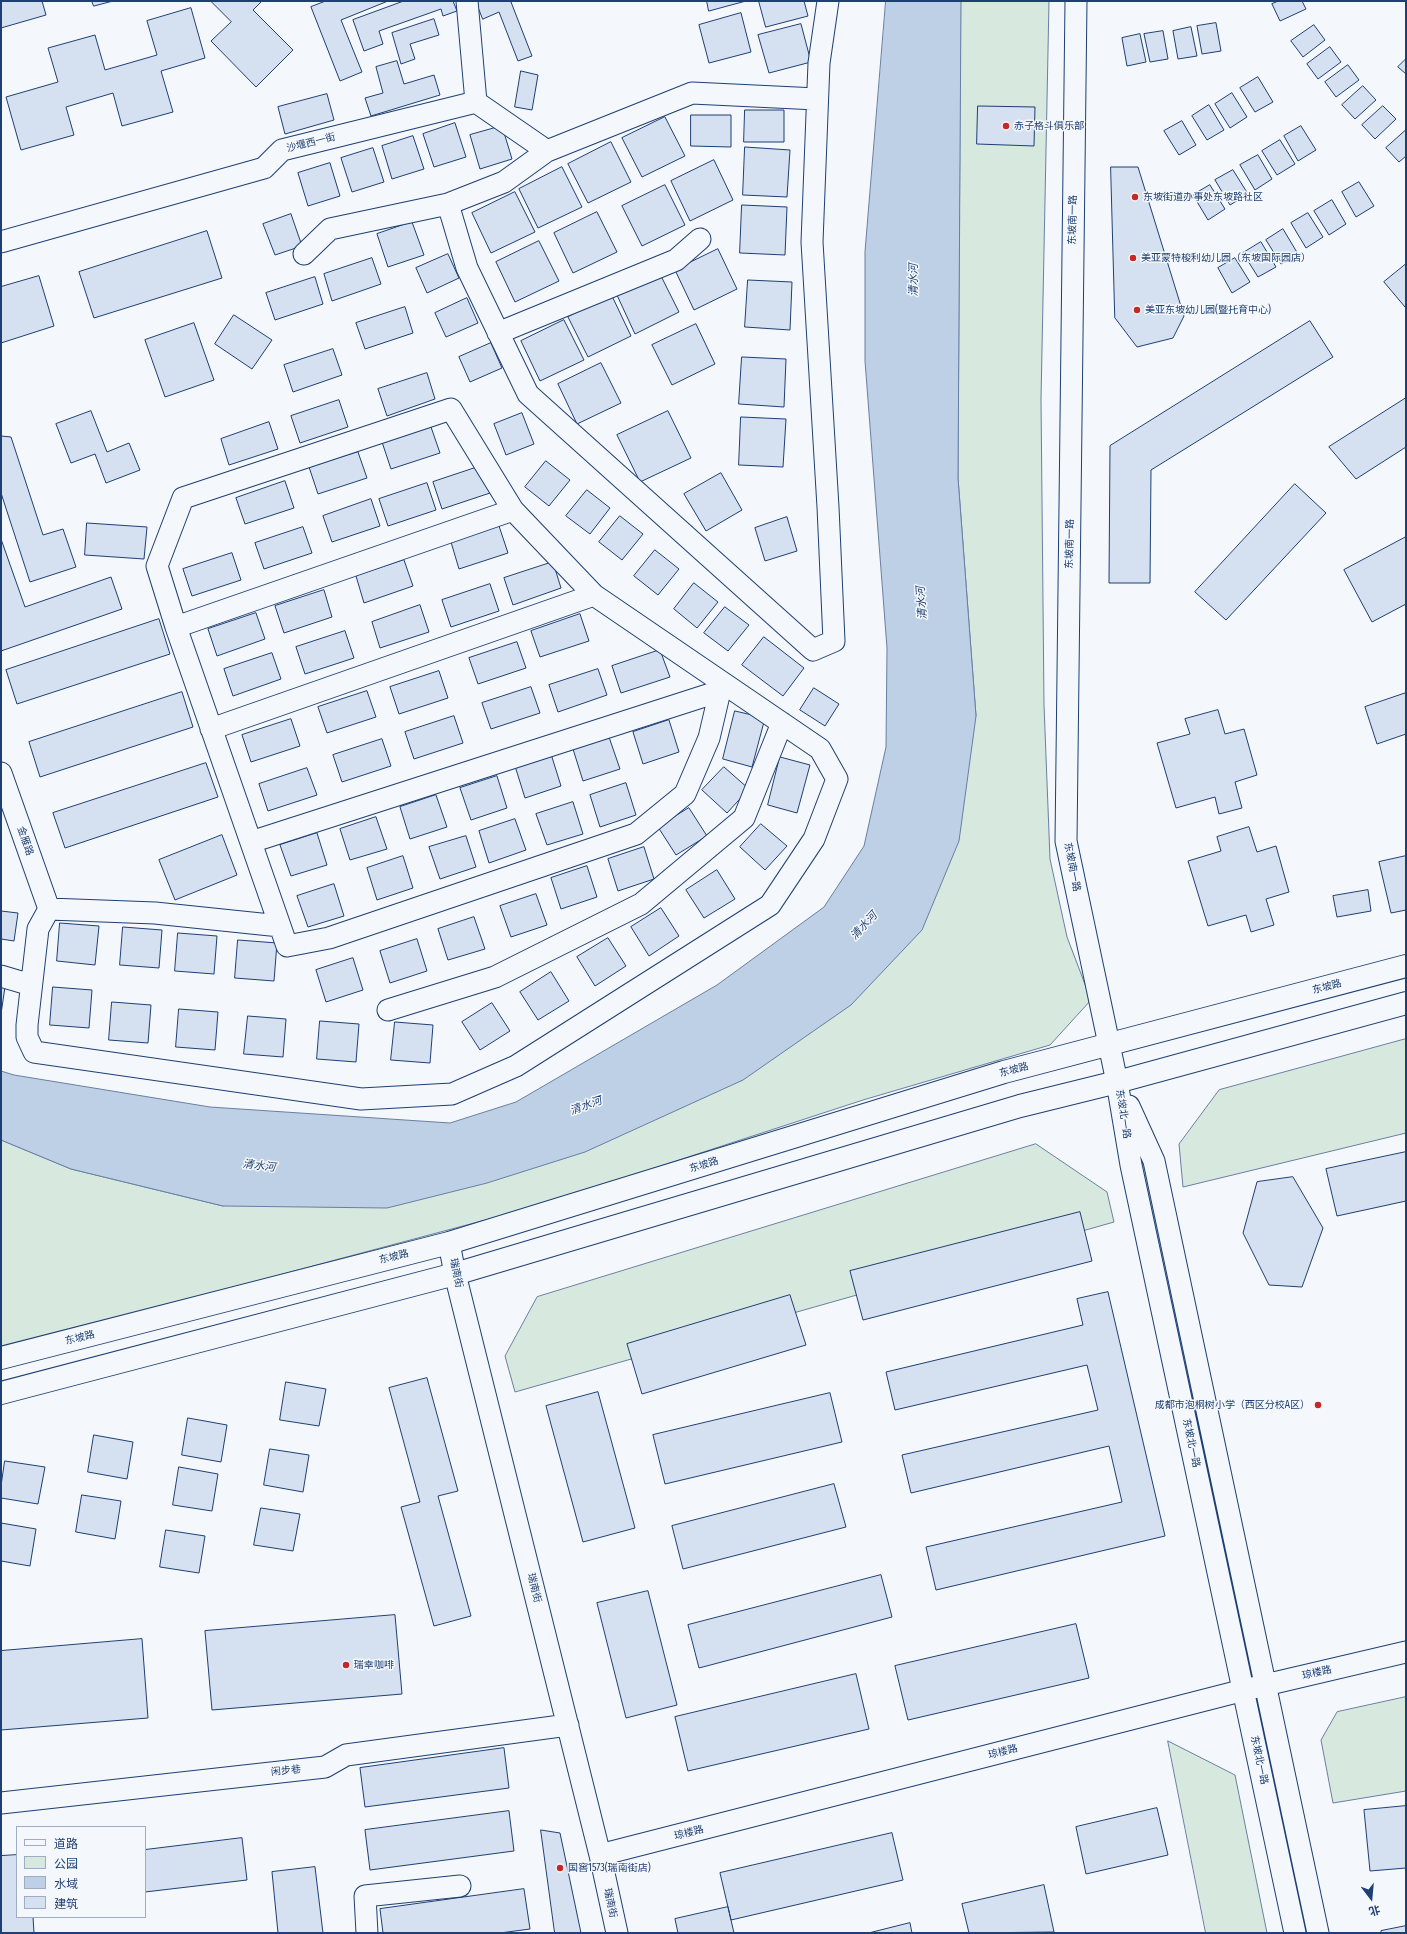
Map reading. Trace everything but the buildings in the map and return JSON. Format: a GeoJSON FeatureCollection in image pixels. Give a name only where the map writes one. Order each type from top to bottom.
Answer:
{"type":"FeatureCollection","features":[{"type":"Feature","properties":{"kind":"main road","name":"东坡路"},"geometry":{"type":"LineString","coordinates":[[1,1358],[449,1243],[1004,1072],[1406,966]]}},
{"type":"Feature","properties":{"kind":"main road"},"geometry":{"type":"LineString","coordinates":[[1,1393],[455,1274],[1020,1106],[1117,1082],[1406,1003]]}},
{"type":"Feature","properties":{"kind":"street"},"geometry":{"type":"LineString","coordinates":[[466,1],[476,102],[547,151]]}},
{"type":"Feature","properties":{"kind":"street"},"geometry":{"type":"LineString","coordinates":[[448,204],[467,268],[528,394],[813,650],[834,641],[828,507],[812,242],[819,63],[828,1]]}},
{"type":"Feature","properties":{"kind":"street","name":"东坡南一路"},"geometry":{"type":"LineString","coordinates":[[1076,1],[1066,841],[1117,1082]]}},
{"type":"Feature","properties":{"kind":"street"},"geometry":{"type":"LineString","coordinates":[[304,254],[330,229],[448,204],[504,182],[547,151],[692,93],[817,99]]}},
{"type":"Feature","properties":{"kind":"street","name":"沙堰西一街"},"geometry":{"type":"LineString","coordinates":[[1,242],[264,168],[282,150],[476,102]]}},
{"type":"Feature","properties":{"kind":"street"},"geometry":{"type":"LineString","coordinates":[[498,332],[676,260],[700,239]]}},
{"type":"Feature","properties":{"kind":"street"},"geometry":{"type":"LineString","coordinates":[[251,842],[720,691],[709,738],[685,794],[636,834],[329,938],[287,946],[176,627],[157,566],[184,498],[451,409],[513,510],[594,596],[820,748],[837,779],[814,839],[770,905],[516,1066],[452,1094],[361,1098],[34,1052],[27,1037],[26,1025],[38,929],[49,909],[155,913],[280,926]]}},
{"type":"Feature","properties":{"kind":"street"},"geometry":{"type":"LineString","coordinates":[[176,627],[513,510]]}},
{"type":"Feature","properties":{"kind":"street"},"geometry":{"type":"LineString","coordinates":[[211,728],[594,596]]}},
{"type":"Feature","properties":{"kind":"street"},"geometry":{"type":"LineString","coordinates":[[388,1010],[495,977],[641,904],[744,818],[782,723]]}},
{"type":"Feature","properties":{"kind":"street","name":"金雁路"},"geometry":{"type":"LineString","coordinates":[[1,773],[49,909]]}},
{"type":"Feature","properties":{"kind":"street"},"geometry":{"type":"LineString","coordinates":[[1,976],[31,985]]}},
{"type":"Feature","properties":{"kind":"street","name":"东坡北一路"},"geometry":{"type":"LineString","coordinates":[[1117,1082],[1154,1161],[1318,1933]]}},
{"type":"Feature","properties":{"kind":"street","name":"东坡北一路"},"geometry":{"type":"LineString","coordinates":[[1117,1082],[1131,1165],[1295,1933]]}},
{"type":"Feature","properties":{"kind":"street","name":"瑞南街"},"geometry":{"type":"LineString","coordinates":[[449,1243],[455,1274],[600,1855],[617,1933]]}},
{"type":"Feature","properties":{"kind":"street","name":"琼楼路"},"geometry":{"type":"LineString","coordinates":[[600,1855],[1244,1690],[1406,1652]]}},
{"type":"Feature","properties":{"kind":"street","name":"闲步巷"},"geometry":{"type":"LineString","coordinates":[[1,1803],[325,1767],[346,1755],[568,1725]]}},
{"type":"Feature","properties":{"kind":"street"},"geometry":{"type":"LineString","coordinates":[[368,1933],[365,1896],[460,1886]]}},
{"type":"Feature","properties":{"kind":"green space"},"geometry":{"type":"Polygon","coordinates":[[[961,1],[1049,1],[1041,399],[1044,705],[1050,859],[1067,937],[1091,1000],[1050,1045],[863,1100],[538,1206],[1,1349],[1,1140],[71,1169],[223,1206],[743,1080],[976,716],[958,478],[961,1]]]}},
{"type":"Feature","properties":{"kind":"green space"},"geometry":{"type":"Polygon","coordinates":[[[1406,1039],[1406,1133],[1183,1187],[1179,1144],[1219,1090],[1406,1039]]]}},
{"type":"Feature","properties":{"kind":"green space"},"geometry":{"type":"Polygon","coordinates":[[[1036,1144],[1107,1192],[1114,1222],[515,1392],[505,1356],[537,1297],[1036,1144]]]}},
{"type":"Feature","properties":{"kind":"green space"},"geometry":{"type":"Polygon","coordinates":[[[1406,1697],[1406,1791],[1333,1803],[1321,1740],[1337,1712],[1406,1697]]]}},
{"type":"Feature","properties":{"kind":"green space"},"geometry":{"type":"Polygon","coordinates":[[[1168,1741],[1235,1775],[1267,1933],[1206,1933],[1168,1741]]]}},
{"type":"Feature","properties":{"kind":"water","name":"清水河"},"geometry":{"type":"Polygon","coordinates":[[[886,1],[961,1],[958,478],[976,716],[959,841],[922,930],[851,1005],[743,1080],[585,1152],[487,1183],[387,1208],[223,1206],[71,1169],[1,1140],[1,1071],[14,1075],[210,1107],[450,1123],[516,1102],[717,985],[824,907],[864,846],[886,747],[887,648],[865,361],[865,252],[886,1]]]}},
{"type":"Feature","properties":{"kind":"place","name":"赤子格斗俱乐部"},"geometry":{"type":"Point","coordinates":[1006,126]}},
{"type":"Feature","properties":{"kind":"place","name":"东坡街道办事处东坡路社区"},"geometry":{"type":"Point","coordinates":[1135,197]}},
{"type":"Feature","properties":{"kind":"place","name":"美亚蒙特梭利幼儿园（东坡国际园店）"},"geometry":{"type":"Point","coordinates":[1133,258]}},
{"type":"Feature","properties":{"kind":"place","name":"美亚东坡幼儿园(暨托育中心)"},"geometry":{"type":"Point","coordinates":[1137,310]}},
{"type":"Feature","properties":{"kind":"place","name":"成都市泡桐树小学（西区分校A区）"},"geometry":{"type":"Point","coordinates":[1318,1405]}},
{"type":"Feature","properties":{"kind":"place","name":"瑞幸咖啡"},"geometry":{"type":"Point","coordinates":[346,1665]}},
{"type":"Feature","properties":{"kind":"place","name":"国窖1573(瑞南街店)"},"geometry":{"type":"Point","coordinates":[560,1868]}}]}
